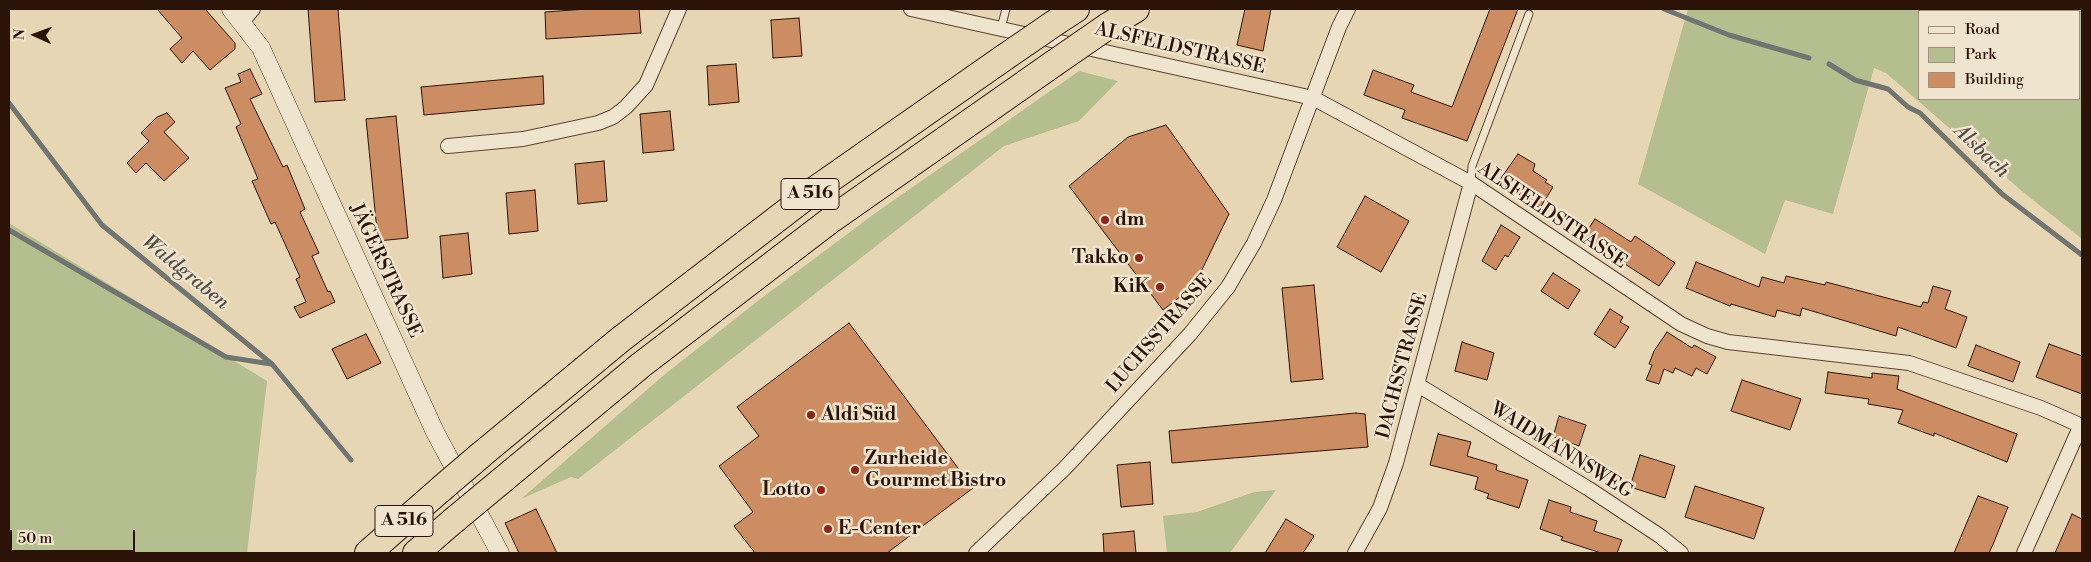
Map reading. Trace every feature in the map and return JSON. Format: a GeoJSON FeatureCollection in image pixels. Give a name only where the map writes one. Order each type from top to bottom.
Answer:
{"type":"FeatureCollection","features":[{"type":"Feature","properties":{"kind":"highway","name":"A 516"},"geometry":{"type":"LineString","coordinates":[[416,553],[656,354],[832,219],[1108,26],[1136,9]]}},
{"type":"Feature","properties":{"kind":"highway","name":"A 516"},"geometry":{"type":"LineString","coordinates":[[368,553],[440,489],[621,339],[816,189],[1068,14]]}},
{"type":"Feature","properties":{"kind":"street"},"geometry":{"type":"LineString","coordinates":[[448,146],[523,139],[613,117],[626,108],[646,85],[679,9]]}},
{"type":"Feature","properties":{"kind":"street","name":"ALSFELDSTRASSE"},"geometry":{"type":"LineString","coordinates":[[911,9],[1313,98],[1471,183],[1680,324],[1707,336],[1728,342],[1909,363],[2032,405],[2081,425]]}},
{"type":"Feature","properties":{"kind":"street","name":"LUCHSSTRASSE"},"geometry":{"type":"LineString","coordinates":[[976,553],[1064,468],[1164,363],[1217,302],[1254,243],[1274,200],[1348,9]]}},
{"type":"Feature","properties":{"kind":"street","name":"JÄGERSTRASSE"},"geometry":{"type":"LineString","coordinates":[[242,13],[261,48],[435,432],[500,553]]}},
{"type":"Feature","properties":{"kind":"street","name":"DACHSSTRASSE"},"geometry":{"type":"LineString","coordinates":[[1355,553],[1380,508],[1391,478],[1418,385],[1471,183]]}},
{"type":"Feature","properties":{"kind":"street","name":"WAIDMANNSWEG"},"geometry":{"type":"LineString","coordinates":[[1418,385],[1589,489],[1660,536],[1681,553]]}},
{"type":"Feature","properties":{"kind":"street"},"geometry":{"type":"LineString","coordinates":[[2024,553],[2081,425]]}},
{"type":"Feature","properties":{"kind":"lane"},"geometry":{"type":"LineString","coordinates":[[1001,28],[1006,9]]}},
{"type":"Feature","properties":{"kind":"lane"},"geometry":{"type":"LineString","coordinates":[[1471,183],[1472,166],[1529,14]]}},
{"type":"Feature","properties":{"kind":"green space"},"geometry":{"type":"Polygon","coordinates":[[[1688,9],[1989,9],[1990,10],[1918,10],[1918,100],[2081,100],[2081,10],[2054,10],[2082,9],[2082,239],[2023,192],[1886,73],[1874,68],[1833,214],[1785,200],[1765,254],[1638,184],[1688,9]]]}},
{"type":"Feature","properties":{"kind":"green space"},"geometry":{"type":"Polygon","coordinates":[[[1079,71],[1118,81],[1079,121],[1004,146],[578,479],[571,477],[521,499],[664,375],[759,300],[874,214],[1079,71]]]}},
{"type":"Feature","properties":{"kind":"green space"},"geometry":{"type":"Polygon","coordinates":[[[9,223],[267,381],[247,553],[9,553],[9,223]]]}},
{"type":"Feature","properties":{"kind":"green space"},"geometry":{"type":"Polygon","coordinates":[[[1276,490],[1230,553],[1167,553],[1163,516],[1197,512],[1254,492],[1276,490]]]}},
{"type":"Feature","properties":{"kind":"building"},"geometry":{"type":"Polygon","coordinates":[[[157,9],[205,9],[235,43],[235,49],[210,70],[193,51],[182,63],[170,49],[182,38],[157,9]]]}},
{"type":"Feature","properties":{"kind":"building"},"geometry":{"type":"Polygon","coordinates":[[[308,9],[338,9],[345,100],[315,102],[308,9]]]}},
{"type":"Feature","properties":{"kind":"building"},"geometry":{"type":"Polygon","coordinates":[[[587,9],[639,9],[641,33],[546,39],[545,12],[587,9]]]}},
{"type":"Feature","properties":{"kind":"building"},"geometry":{"type":"Polygon","coordinates":[[[1245,9],[1271,9],[1263,51],[1237,45],[1245,9]]]}},
{"type":"Feature","properties":{"kind":"building"},"geometry":{"type":"Polygon","coordinates":[[[1490,9],[1518,9],[1467,141],[1402,118],[1405,110],[1364,95],[1373,70],[1414,85],[1411,92],[1452,107],[1490,9]]]}},
{"type":"Feature","properties":{"kind":"building"},"geometry":{"type":"Polygon","coordinates":[[[799,18],[802,56],[773,58],[771,20],[799,18]]]}},
{"type":"Feature","properties":{"kind":"building"},"geometry":{"type":"Polygon","coordinates":[[[736,64],[739,102],[709,105],[707,66],[736,64]]]}},
{"type":"Feature","properties":{"kind":"building"},"geometry":{"type":"Polygon","coordinates":[[[250,69],[262,94],[250,99],[283,167],[287,165],[305,209],[300,212],[319,253],[312,256],[328,292],[330,291],[335,302],[300,318],[294,307],[306,302],[296,279],[300,277],[275,222],[271,224],[252,181],[258,179],[236,127],[241,124],[225,88],[241,82],[238,74],[250,69]]]}},
{"type":"Feature","properties":{"kind":"building"},"geometry":{"type":"Polygon","coordinates":[[[543,76],[544,104],[424,115],[421,87],[543,76]]]}},
{"type":"Feature","properties":{"kind":"building"},"geometry":{"type":"Polygon","coordinates":[[[670,111],[674,150],[643,153],[640,114],[670,111]]]}},
{"type":"Feature","properties":{"kind":"building"},"geometry":{"type":"Polygon","coordinates":[[[167,113],[175,122],[164,132],[189,158],[164,181],[146,163],[136,173],[127,163],[149,141],[141,133],[157,117],[167,113]]]}},
{"type":"Feature","properties":{"kind":"building"},"geometry":{"type":"Polygon","coordinates":[[[396,116],[408,238],[378,241],[366,119],[396,116]]]}},
{"type":"Feature","properties":{"kind":"building"},"geometry":{"type":"Polygon","coordinates":[[[1166,125],[1229,214],[1194,286],[1163,310],[1069,186],[1128,137],[1166,125]]]}},
{"type":"Feature","properties":{"kind":"building"},"geometry":{"type":"Polygon","coordinates":[[[1518,154],[1535,164],[1533,171],[1547,180],[1545,182],[1553,187],[1540,208],[1499,181],[1518,154]]]}},
{"type":"Feature","properties":{"kind":"building"},"geometry":{"type":"Polygon","coordinates":[[[604,161],[607,201],[578,204],[575,164],[604,161]]]}},
{"type":"Feature","properties":{"kind":"building"},"geometry":{"type":"Polygon","coordinates":[[[535,190],[538,231],[509,234],[506,193],[535,190]]]}},
{"type":"Feature","properties":{"kind":"building"},"geometry":{"type":"Polygon","coordinates":[[[1365,196],[1409,221],[1381,272],[1337,247],[1365,196]]]}},
{"type":"Feature","properties":{"kind":"building"},"geometry":{"type":"Polygon","coordinates":[[[1595,219],[1631,242],[1635,236],[1675,263],[1659,286],[1583,237],[1595,219]]]}},
{"type":"Feature","properties":{"kind":"building"},"geometry":{"type":"Polygon","coordinates":[[[1501,225],[1520,237],[1508,257],[1505,255],[1496,270],[1482,261],[1501,225]]]}},
{"type":"Feature","properties":{"kind":"building"},"geometry":{"type":"Polygon","coordinates":[[[468,233],[472,274],[443,278],[440,236],[468,233]]]}},
{"type":"Feature","properties":{"kind":"building"},"geometry":{"type":"Polygon","coordinates":[[[1696,262],[1759,287],[1762,277],[1784,283],[1786,276],[1825,285],[1826,282],[1921,307],[1923,302],[1928,303],[1933,286],[1951,291],[1945,309],[1967,317],[1956,348],[1898,327],[1896,336],[1802,308],[1800,316],[1777,310],[1775,317],[1731,304],[1730,306],[1686,288],[1696,262]]]}},
{"type":"Feature","properties":{"kind":"building"},"geometry":{"type":"Polygon","coordinates":[[[1553,273],[1580,290],[1568,309],[1541,291],[1553,273]]]}},
{"type":"Feature","properties":{"kind":"building"},"geometry":{"type":"Polygon","coordinates":[[[1314,285],[1323,379],[1291,382],[1282,288],[1314,285]]]}},
{"type":"Feature","properties":{"kind":"building"},"geometry":{"type":"Polygon","coordinates":[[[1610,309],[1623,317],[1620,322],[1629,327],[1615,348],[1594,334],[1610,309]]]}},
{"type":"Feature","properties":{"kind":"building"},"geometry":{"type":"Polygon","coordinates":[[[849,323],[973,488],[887,553],[755,553],[734,526],[753,512],[719,466],[759,436],[737,407],[849,323]]]}},
{"type":"Feature","properties":{"kind":"building"},"geometry":{"type":"Polygon","coordinates":[[[1667,332],[1692,348],[1694,345],[1716,357],[1707,374],[1696,368],[1692,376],[1675,368],[1673,373],[1664,369],[1659,384],[1646,380],[1652,365],[1649,364],[1654,351],[1667,332]]]}},
{"type":"Feature","properties":{"kind":"building"},"geometry":{"type":"Polygon","coordinates":[[[366,334],[381,363],[347,379],[332,349],[366,334]]]}},
{"type":"Feature","properties":{"kind":"building"},"geometry":{"type":"Polygon","coordinates":[[[1462,342],[1494,353],[1487,380],[1455,371],[1462,342]]]}},
{"type":"Feature","properties":{"kind":"building"},"geometry":{"type":"Polygon","coordinates":[[[2049,344],[2082,356],[2082,394],[2036,377],[2049,344]]]}},
{"type":"Feature","properties":{"kind":"building"},"geometry":{"type":"Polygon","coordinates":[[[1976,345],[2020,362],[2013,382],[1968,366],[1976,345]]]}},
{"type":"Feature","properties":{"kind":"building"},"geometry":{"type":"Polygon","coordinates":[[[1828,372],[1872,378],[1872,373],[1899,376],[1897,389],[2017,434],[2007,462],[1934,433],[1934,436],[1898,423],[1903,410],[1868,404],[1869,399],[1825,393],[1828,372]]]}},
{"type":"Feature","properties":{"kind":"building"},"geometry":{"type":"Polygon","coordinates":[[[1742,380],[1801,399],[1790,430],[1731,411],[1742,380]]]}},
{"type":"Feature","properties":{"kind":"building"},"geometry":{"type":"Polygon","coordinates":[[[1356,413],[1365,414],[1368,447],[1172,463],[1169,431],[1356,413]]]}},
{"type":"Feature","properties":{"kind":"building"},"geometry":{"type":"Polygon","coordinates":[[[1559,416],[1586,425],[1579,446],[1553,437],[1559,416]]]}},
{"type":"Feature","properties":{"kind":"building"},"geometry":{"type":"Polygon","coordinates":[[[1438,434],[1471,442],[1467,456],[1497,465],[1496,470],[1528,480],[1519,508],[1487,498],[1489,494],[1475,489],[1478,477],[1430,465],[1438,434]]]}},
{"type":"Feature","properties":{"kind":"building"},"geometry":{"type":"Polygon","coordinates":[[[1640,455],[1675,466],[1665,498],[1630,487],[1640,455]]]}},
{"type":"Feature","properties":{"kind":"building"},"geometry":{"type":"Polygon","coordinates":[[[1150,462],[1153,504],[1121,507],[1117,465],[1150,462]]]}},
{"type":"Feature","properties":{"kind":"building"},"geometry":{"type":"Polygon","coordinates":[[[1695,486],[1764,508],[1754,539],[1685,517],[1695,486]]]}},
{"type":"Feature","properties":{"kind":"building"},"geometry":{"type":"Polygon","coordinates":[[[1978,496],[2008,507],[1994,542],[1989,553],[1954,553],[1978,496]]]}},
{"type":"Feature","properties":{"kind":"building"},"geometry":{"type":"Polygon","coordinates":[[[1549,500],[1571,507],[1570,512],[1597,521],[1594,531],[1622,540],[1617,553],[1601,553],[1561,540],[1563,537],[1540,529],[1549,500]]]}},
{"type":"Feature","properties":{"kind":"building"},"geometry":{"type":"Polygon","coordinates":[[[536,509],[557,553],[519,553],[505,523],[536,509]]]}},
{"type":"Feature","properties":{"kind":"building"},"geometry":{"type":"Polygon","coordinates":[[[2072,514],[2082,519],[2082,553],[2055,553],[2072,514]]]}},
{"type":"Feature","properties":{"kind":"building"},"geometry":{"type":"Polygon","coordinates":[[[1286,519],[1314,536],[1303,553],[1265,553],[1286,519]]]}},
{"type":"Feature","properties":{"kind":"building"},"geometry":{"type":"Polygon","coordinates":[[[1134,531],[1136,553],[1104,553],[1103,534],[1134,531]]]}},
{"type":"Feature","properties":{"kind":"waterway","name":"Alsbach"},"geometry":{"type":"LineString","coordinates":[[1664,9],[1729,35],[1809,58]]}},
{"type":"Feature","properties":{"kind":"waterway","name":"Alsbach"},"geometry":{"type":"LineString","coordinates":[[1829,64],[1855,80],[1888,89],[1908,107],[1920,113],[2002,194],[2082,255]]}},
{"type":"Feature","properties":{"kind":"waterway","name":"Waldgraben"},"geometry":{"type":"LineString","coordinates":[[9,103],[102,225],[272,364],[351,460]]}},
{"type":"Feature","properties":{"kind":"waterway"},"geometry":{"type":"LineString","coordinates":[[9,230],[226,357],[271,364]]}},
{"type":"Feature","properties":{"kind":"place","name":"dm"},"geometry":{"type":"Point","coordinates":[1105,220]}},
{"type":"Feature","properties":{"kind":"place","name":"Takko"},"geometry":{"type":"Point","coordinates":[1139,258]}},
{"type":"Feature","properties":{"kind":"place","name":"KiK"},"geometry":{"type":"Point","coordinates":[1160,287]}},
{"type":"Feature","properties":{"kind":"place","name":"Aldi Süd"},"geometry":{"type":"Point","coordinates":[811,415]}},
{"type":"Feature","properties":{"kind":"place","name":"Zurheide Gourmet Bistro"},"geometry":{"type":"Point","coordinates":[855,470]}},
{"type":"Feature","properties":{"kind":"place","name":"Lotto"},"geometry":{"type":"Point","coordinates":[821,490]}},
{"type":"Feature","properties":{"kind":"place","name":"E-Center"},"geometry":{"type":"Point","coordinates":[828,529]}}]}
